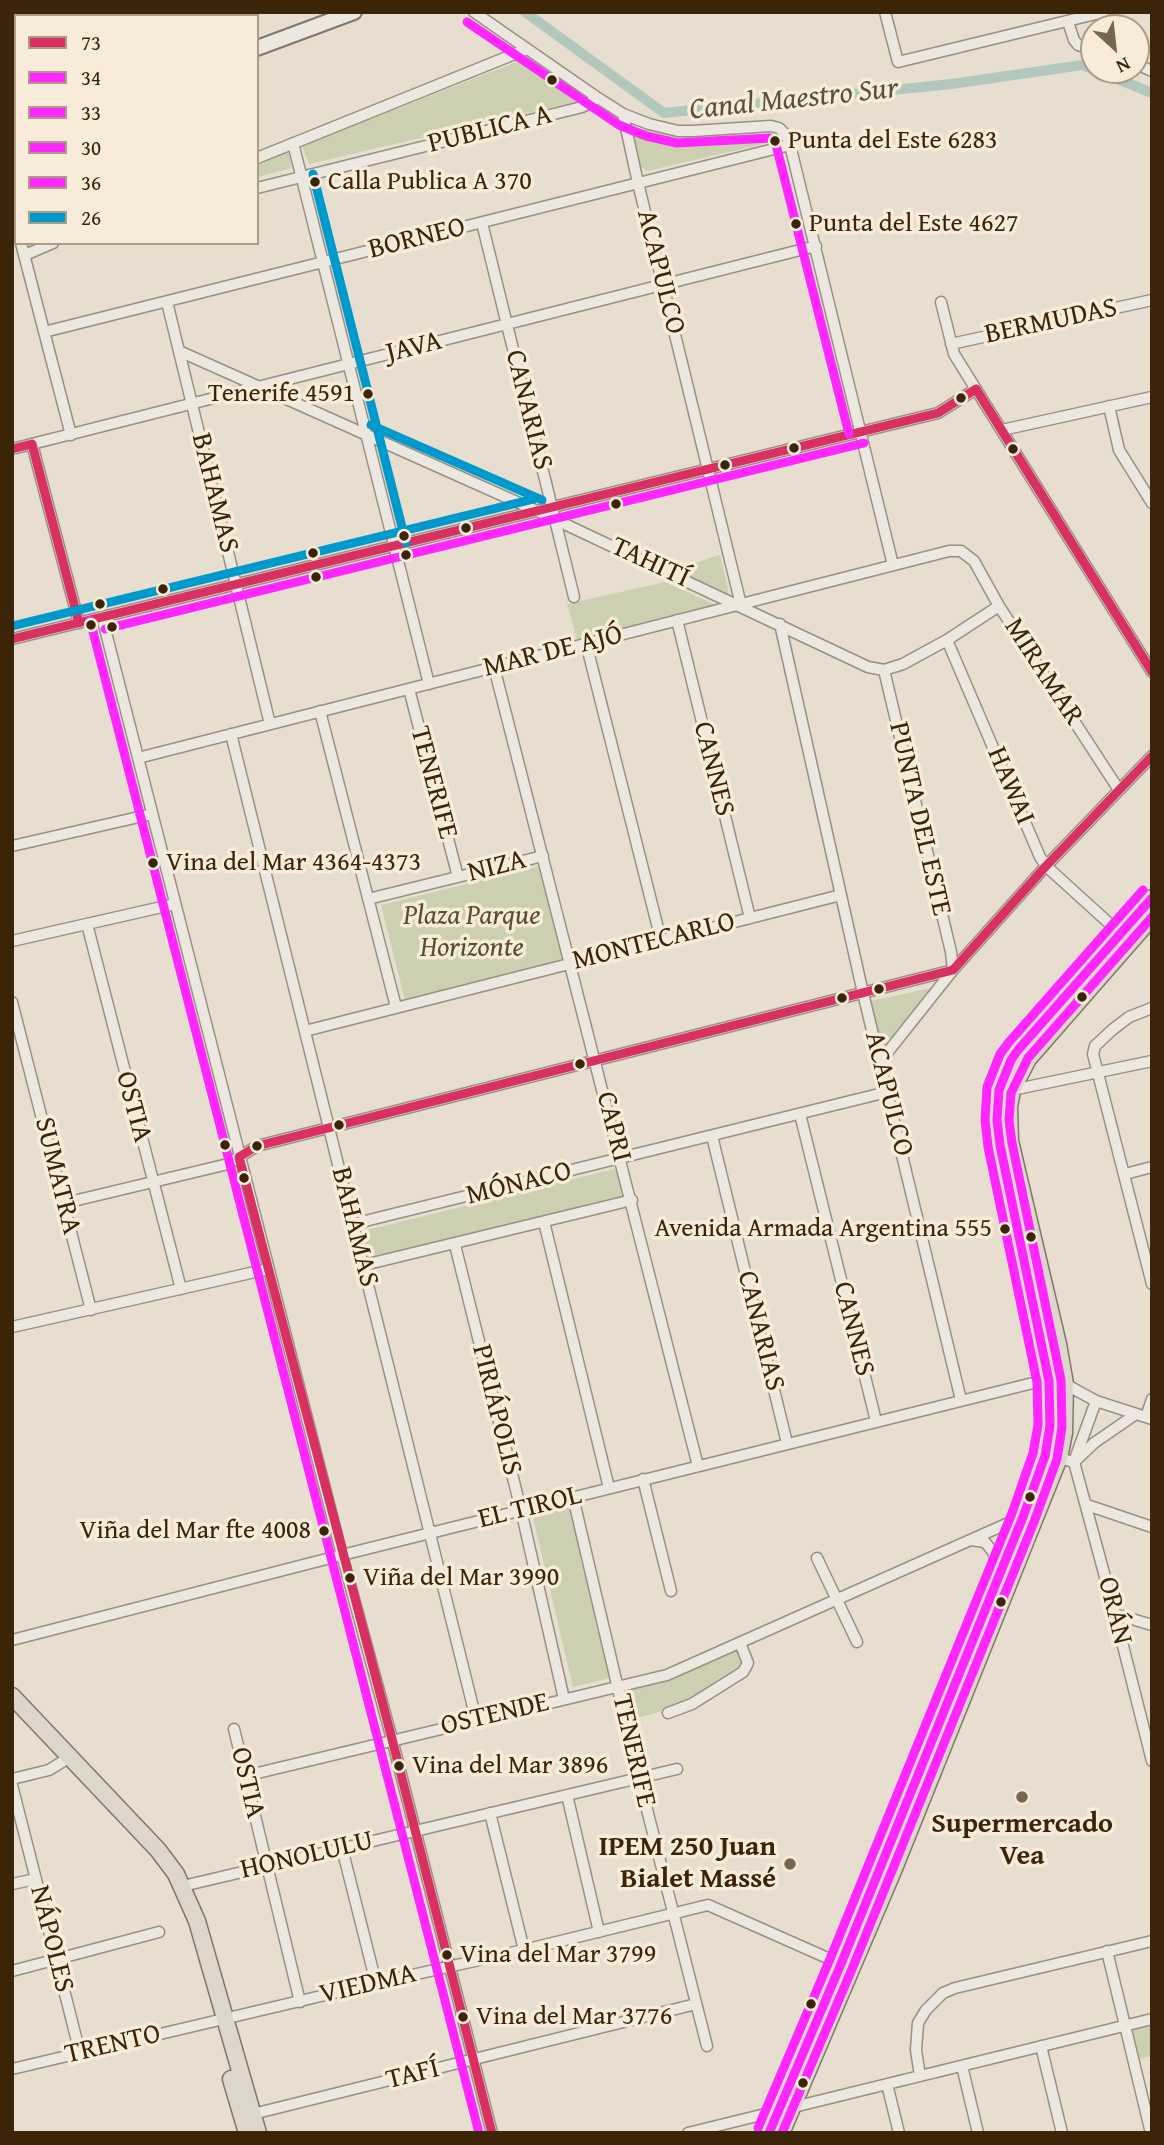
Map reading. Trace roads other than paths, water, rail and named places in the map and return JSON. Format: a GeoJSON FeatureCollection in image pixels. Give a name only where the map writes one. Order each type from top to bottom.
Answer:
{"type":"FeatureCollection","features":[{"type":"Feature","properties":{"kind":"main road"},"geometry":{"type":"LineString","coordinates":[[259,47],[354,12]]}},
{"type":"Feature","properties":{"kind":"main road"},"geometry":{"type":"LineString","coordinates":[[780,2133],[785,2109],[841,1964],[1041,1472],[1048,1441],[1051,1406],[1057,1383],[1058,1344],[1010,1141],[1009,1107],[1012,1090],[1033,1053],[1125,937],[1152,898]]}},
{"type":"Feature","properties":{"kind":"main road"},"geometry":{"type":"LineString","coordinates":[[769,2133],[785,2109],[896,1865],[1067,1460],[1057,1383],[1000,1145],[996,1101],[1003,1078],[1018,1050],[1125,937],[1152,918]]}},
{"type":"Feature","properties":{"kind":"main road"},"geometry":{"type":"LineString","coordinates":[[12,1696],[150,1857],[175,1891],[258,2133]]}},
{"type":"Feature","properties":{"kind":"main road"},"geometry":{"type":"LineString","coordinates":[[12,1710],[168,1862],[183,1886],[197,1921],[247,2133]]}},
{"type":"Feature","properties":{"kind":"street"},"geometry":{"type":"LineString","coordinates":[[474,12],[623,114],[678,131],[771,126],[779,128],[785,134],[816,246],[893,565]]}},
{"type":"Feature","properties":{"kind":"street"},"geometry":{"type":"LineString","coordinates":[[885,12],[898,62],[1104,12]]}},
{"type":"Feature","properties":{"kind":"street"},"geometry":{"type":"LineString","coordinates":[[1068,22],[1074,40],[1080,46]]}},
{"type":"Feature","properties":{"kind":"street","name":"PUBLICA A"},"geometry":{"type":"LineString","coordinates":[[259,157],[527,49]]}},
{"type":"Feature","properties":{"kind":"street","name":"PUBLICA A"},"geometry":{"type":"LineString","coordinates":[[259,188],[582,107],[598,98]]}},
{"type":"Feature","properties":{"kind":"street","name":"ACAPULCO"},"geometry":{"type":"LineString","coordinates":[[623,114],[741,605]]}},
{"type":"Feature","properties":{"kind":"street","name":"TENERIFE"},"geometry":{"type":"LineString","coordinates":[[293,143],[429,684]]}},
{"type":"Feature","properties":{"kind":"street","name":"BORNEO"},"geometry":{"type":"LineString","coordinates":[[44,332],[790,145]]}},
{"type":"Feature","properties":{"kind":"street","name":"CANARIAS"},"geometry":{"type":"LineString","coordinates":[[482,223],[574,597]]}},
{"type":"Feature","properties":{"kind":"street"},"geometry":{"type":"LineString","coordinates":[[22,245],[71,435]]}},
{"type":"Feature","properties":{"kind":"street"},"geometry":{"type":"LineString","coordinates":[[25,255],[48,245]]}},
{"type":"Feature","properties":{"kind":"street","name":"JAVA"},"geometry":{"type":"LineString","coordinates":[[12,449],[816,246]]}},
{"type":"Feature","properties":{"kind":"street","name":"BERMUDAS"},"geometry":{"type":"LineString","coordinates":[[951,344],[1152,300]]}},
{"type":"Feature","properties":{"kind":"street","name":"BAHAMAS"},"geometry":{"type":"LineString","coordinates":[[167,302],[270,724]]}},
{"type":"Feature","properties":{"kind":"street"},"geometry":{"type":"LineString","coordinates":[[941,302],[951,344],[976,389],[1152,672]]}},
{"type":"Feature","properties":{"kind":"street","name":"TAHITÍ"},"geometry":{"type":"LineString","coordinates":[[179,351],[555,519],[741,605],[856,663],[884,670]]}},
{"type":"Feature","properties":{"kind":"street","name":"BERMUDAS"},"geometry":{"type":"LineString","coordinates":[[12,639],[938,413],[976,389]]}},
{"type":"Feature","properties":{"kind":"street"},"geometry":{"type":"LineString","coordinates":[[1002,430],[1152,397]]}},
{"type":"Feature","properties":{"kind":"street"},"geometry":{"type":"LineString","coordinates":[[1109,406],[1119,450],[1150,498]]}},
{"type":"Feature","properties":{"kind":"street"},"geometry":{"type":"LineString","coordinates":[[32,444],[79,623]]}},
{"type":"Feature","properties":{"kind":"street","name":"MAR DE AJÓ"},"geometry":{"type":"LineString","coordinates":[[138,758],[949,551],[967,554]]}},
{"type":"Feature","properties":{"kind":"street","name":"MIRAMAR"},"geometry":{"type":"LineString","coordinates":[[967,554],[1119,790]]}},
{"type":"Feature","properties":{"kind":"street"},"geometry":{"type":"LineString","coordinates":[[884,670],[903,664],[947,640],[999,606]]}},
{"type":"Feature","properties":{"kind":"street"},"geometry":{"type":"LineString","coordinates":[[102,617],[492,2133]]}},
{"type":"Feature","properties":{"kind":"street","name":"CANNES"},"geometry":{"type":"LineString","coordinates":[[677,620],[750,918]]}},
{"type":"Feature","properties":{"kind":"street","name":"ACAPULCO"},"geometry":{"type":"LineString","coordinates":[[780,624],[863,993],[961,1400]]}},
{"type":"Feature","properties":{"kind":"street","name":"HAWAI"},"geometry":{"type":"LineString","coordinates":[[947,640],[1040,857],[1046,866],[1125,937]]}},
{"type":"Feature","properties":{"kind":"street"},"geometry":{"type":"LineString","coordinates":[[586,643],[662,940]]}},
{"type":"Feature","properties":{"kind":"street","name":"CAPRI"},"geometry":{"type":"LineString","coordinates":[[495,667],[698,1466]]}},
{"type":"Feature","properties":{"kind":"street","name":"PUNTA DEL ESTE"},"geometry":{"type":"LineString","coordinates":[[884,670],[953,970]]}},
{"type":"Feature","properties":{"kind":"street","name":"TENERIFE"},"geometry":{"type":"LineString","coordinates":[[409,689],[458,877]]}},
{"type":"Feature","properties":{"kind":"street"},"geometry":{"type":"LineString","coordinates":[[320,711],[396,1007]]}},
{"type":"Feature","properties":{"kind":"street","name":"BAHAMAS"},"geometry":{"type":"LineString","coordinates":[[231,734],[476,1720]]}},
{"type":"Feature","properties":{"kind":"street"},"geometry":{"type":"LineString","coordinates":[[881,1064],[953,970],[1046,866],[1152,756]]}},
{"type":"Feature","properties":{"kind":"street"},"geometry":{"type":"LineString","coordinates":[[12,846],[152,814]]}},
{"type":"Feature","properties":{"kind":"street","name":"NIZA"},"geometry":{"type":"LineString","coordinates":[[368,900],[543,856]]}},
{"type":"Feature","properties":{"kind":"street","name":"MONTECARLO"},"geometry":{"type":"LineString","coordinates":[[305,1031],[841,895]]}},
{"type":"Feature","properties":{"kind":"street"},"geometry":{"type":"LineString","coordinates":[[12,941],[175,904]]}},
{"type":"Feature","properties":{"kind":"street","name":"OSTIA"},"geometry":{"type":"LineString","coordinates":[[87,923],[181,1289]]}},
{"type":"Feature","properties":{"kind":"street"},"geometry":{"type":"LineString","coordinates":[[65,1203],[228,1164],[257,1146],[953,970]]}},
{"type":"Feature","properties":{"kind":"street","name":"SUMATRA"},"geometry":{"type":"LineString","coordinates":[[12,1002],[17,1037],[65,1203],[91,1310]]}},
{"type":"Feature","properties":{"kind":"street"},"geometry":{"type":"LineString","coordinates":[[1152,1008],[1129,1017],[1095,1046],[1093,1054],[1149,1260],[1152,1284]]}},
{"type":"Feature","properties":{"kind":"street"},"geometry":{"type":"LineString","coordinates":[[1012,1090],[1152,1061]]}},
{"type":"Feature","properties":{"kind":"street","name":"MÓNACO"},"geometry":{"type":"LineString","coordinates":[[353,1224],[887,1092]]}},
{"type":"Feature","properties":{"kind":"street","name":"CANNES"},"geometry":{"type":"LineString","coordinates":[[800,1114],[876,1421]]}},
{"type":"Feature","properties":{"kind":"street","name":"CANARIAS"},"geometry":{"type":"LineString","coordinates":[[712,1136],[787,1443]]}},
{"type":"Feature","properties":{"kind":"street"},"geometry":{"type":"LineString","coordinates":[[1125,1174],[1152,1167]]}},
{"type":"Feature","properties":{"kind":"street","name":"MÓNACO"},"geometry":{"type":"LineString","coordinates":[[364,1265],[632,1200]]}},
{"type":"Feature","properties":{"kind":"street"},"geometry":{"type":"LineString","coordinates":[[544,1222],[609,1488]]}},
{"type":"Feature","properties":{"kind":"street","name":"PIRIÁPOLIS"},"geometry":{"type":"LineString","coordinates":[[455,1245],[521,1510],[564,1699]]}},
{"type":"Feature","properties":{"kind":"street"},"geometry":{"type":"LineString","coordinates":[[12,1327],[268,1269]]}},
{"type":"Feature","properties":{"kind":"street","name":"EL TIROL"},"geometry":{"type":"LineString","coordinates":[[12,1640],[961,1400],[1037,1382],[1057,1383]]}},
{"type":"Feature","properties":{"kind":"street"},"geometry":{"type":"LineString","coordinates":[[1057,1383],[1096,1401],[1145,1416]]}},
{"type":"Feature","properties":{"kind":"street"},"geometry":{"type":"LineString","coordinates":[[1067,1460],[1145,1416],[1152,1399]]}},
{"type":"Feature","properties":{"kind":"street"},"geometry":{"type":"LineString","coordinates":[[1067,1460],[1096,1401]]}},
{"type":"Feature","properties":{"kind":"street","name":"ORÁN"},"geometry":{"type":"LineString","coordinates":[[1067,1460],[1087,1505],[1152,1761]]}},
{"type":"Feature","properties":{"kind":"street"},"geometry":{"type":"LineString","coordinates":[[643,1479],[671,1591]]}},
{"type":"Feature","properties":{"kind":"street","name":"TENERIFE"},"geometry":{"type":"LineString","coordinates":[[573,1497],[639,1778],[707,2046]]}},
{"type":"Feature","properties":{"kind":"street"},"geometry":{"type":"LineString","coordinates":[[1087,1505],[1152,1527]]}},
{"type":"Feature","properties":{"kind":"street","name":"OSTENDE"},"geometry":{"type":"LineString","coordinates":[[245,1776],[667,1675],[1023,1517]]}},
{"type":"Feature","properties":{"kind":"street"},"geometry":{"type":"LineString","coordinates":[[967,1540],[979,1539],[985,1542],[993,1552],[1001,1571]]}},
{"type":"Feature","properties":{"kind":"street"},"geometry":{"type":"LineString","coordinates":[[817,1558],[857,1642]]}},
{"type":"Feature","properties":{"kind":"street"},"geometry":{"type":"LineString","coordinates":[[1115,1614],[1152,1625]]}},
{"type":"Feature","properties":{"kind":"street"},"geometry":{"type":"LineString","coordinates":[[668,1713],[692,1704],[743,1672],[748,1663],[740,1643]]}},
{"type":"Feature","properties":{"kind":"street","name":"OSTIA"},"geometry":{"type":"LineString","coordinates":[[234,1729],[300,2002]]}},
{"type":"Feature","properties":{"kind":"street"},"geometry":{"type":"LineString","coordinates":[[12,1779],[49,1770],[66,1760]]}},
{"type":"Feature","properties":{"kind":"street","name":"HONOLULU"},"geometry":{"type":"LineString","coordinates":[[183,1886],[677,1769]]}},
{"type":"Feature","properties":{"kind":"street","name":"NÁPOLES"},"geometry":{"type":"LineString","coordinates":[[12,1785],[80,2053]]}},
{"type":"Feature","properties":{"kind":"street"},"geometry":{"type":"LineString","coordinates":[[567,1795],[599,1932]]}},
{"type":"Feature","properties":{"kind":"street"},"geometry":{"type":"LineString","coordinates":[[490,1813],[524,1950]]}},
{"type":"Feature","properties":{"kind":"street"},"geometry":{"type":"LineString","coordinates":[[342,1848],[376,1983]]}},
{"type":"Feature","properties":{"kind":"street"},"geometry":{"type":"LineString","coordinates":[[12,1884],[36,1879]]}},
{"type":"Feature","properties":{"kind":"street","name":"VIEDMA"},"geometry":{"type":"LineString","coordinates":[[219,2020],[708,1905],[841,1964]]}},
{"type":"Feature","properties":{"kind":"street"},"geometry":{"type":"LineString","coordinates":[[12,1971],[159,1932]]}},
{"type":"Feature","properties":{"kind":"street"},"geometry":{"type":"LineString","coordinates":[[920,2076],[916,2050],[918,2024],[926,2010],[943,1993],[955,1987],[1152,1941]]}},
{"type":"Feature","properties":{"kind":"street"},"geometry":{"type":"LineString","coordinates":[[1107,1951],[1151,2133]]}},
{"type":"Feature","properties":{"kind":"street","name":"TAFÍ"},"geometry":{"type":"LineString","coordinates":[[253,2114],[696,2004]]}},
{"type":"Feature","properties":{"kind":"street"},"geometry":{"type":"LineString","coordinates":[[688,2133],[1152,2019]]}},
{"type":"Feature","properties":{"kind":"street","name":"TRENTO"},"geometry":{"type":"LineString","coordinates":[[12,2069],[219,2020]]}},
{"type":"Feature","properties":{"kind":"street"},"geometry":{"type":"LineString","coordinates":[[1041,2046],[1062,2133]]}},
{"type":"Feature","properties":{"kind":"street"},"geometry":{"type":"LineString","coordinates":[[962,2066],[978,2133]]}},
{"type":"Feature","properties":{"kind":"street"},"geometry":{"type":"LineString","coordinates":[[887,2084],[899,2133]]}},
{"type":"Feature","properties":{"kind":"waterway","name":"Canal Maestro Sur"},"geometry":{"type":"LineString","coordinates":[[525,12],[664,113],[952,84],[1080,65]]}},
{"type":"Feature","properties":{"kind":"waterway","name":"Canal Maestro Sur"},"geometry":{"type":"LineString","coordinates":[[1130,84],[1152,93]]}},
{"type":"Feature","properties":{"kind":"place","name":"Punta del Este 6283"},"geometry":{"type":"Point","coordinates":[775,141]}},
{"type":"Feature","properties":{"kind":"place","name":"Calla Publica A 370"},"geometry":{"type":"Point","coordinates":[315,182]}},
{"type":"Feature","properties":{"kind":"place","name":"Punta del Este 4627"},"geometry":{"type":"Point","coordinates":[796,224]}},
{"type":"Feature","properties":{"kind":"place","name":"Tenerife 4591"},"geometry":{"type":"Point","coordinates":[368,394]}},
{"type":"Feature","properties":{"kind":"place","name":"Vina del Mar 4364-4373"},"geometry":{"type":"Point","coordinates":[153,863]}},
{"type":"Feature","properties":{"kind":"place","name":"Avenida Armada Argentina 555"},"geometry":{"type":"Point","coordinates":[1005,1229]}},
{"type":"Feature","properties":{"kind":"place","name":"Viña del Mar fte 4008"},"geometry":{"type":"Point","coordinates":[324,1531]}},
{"type":"Feature","properties":{"kind":"place","name":"Viña del Mar 3990"},"geometry":{"type":"Point","coordinates":[350,1578]}},
{"type":"Feature","properties":{"kind":"place","name":"Vina del Mar 3896"},"geometry":{"type":"Point","coordinates":[399,1766]}},
{"type":"Feature","properties":{"kind":"place","name":"Supermercado Vea"},"geometry":{"type":"Point","coordinates":[1022,1797]}},
{"type":"Feature","properties":{"kind":"place","name":"IPEM 250 Juan Bialet Massé"},"geometry":{"type":"Point","coordinates":[790,1864]}},
{"type":"Feature","properties":{"kind":"place","name":"Vina del Mar 3799"},"geometry":{"type":"Point","coordinates":[447,1955]}},
{"type":"Feature","properties":{"kind":"place","name":"Vina del Mar 3776"},"geometry":{"type":"Point","coordinates":[463,2017]}},
{"type":"Feature","properties":{"kind":"park label","name":"Plaza Parque Horizonte"},"geometry":{"type":"Point","coordinates":[472,933]}}]}
